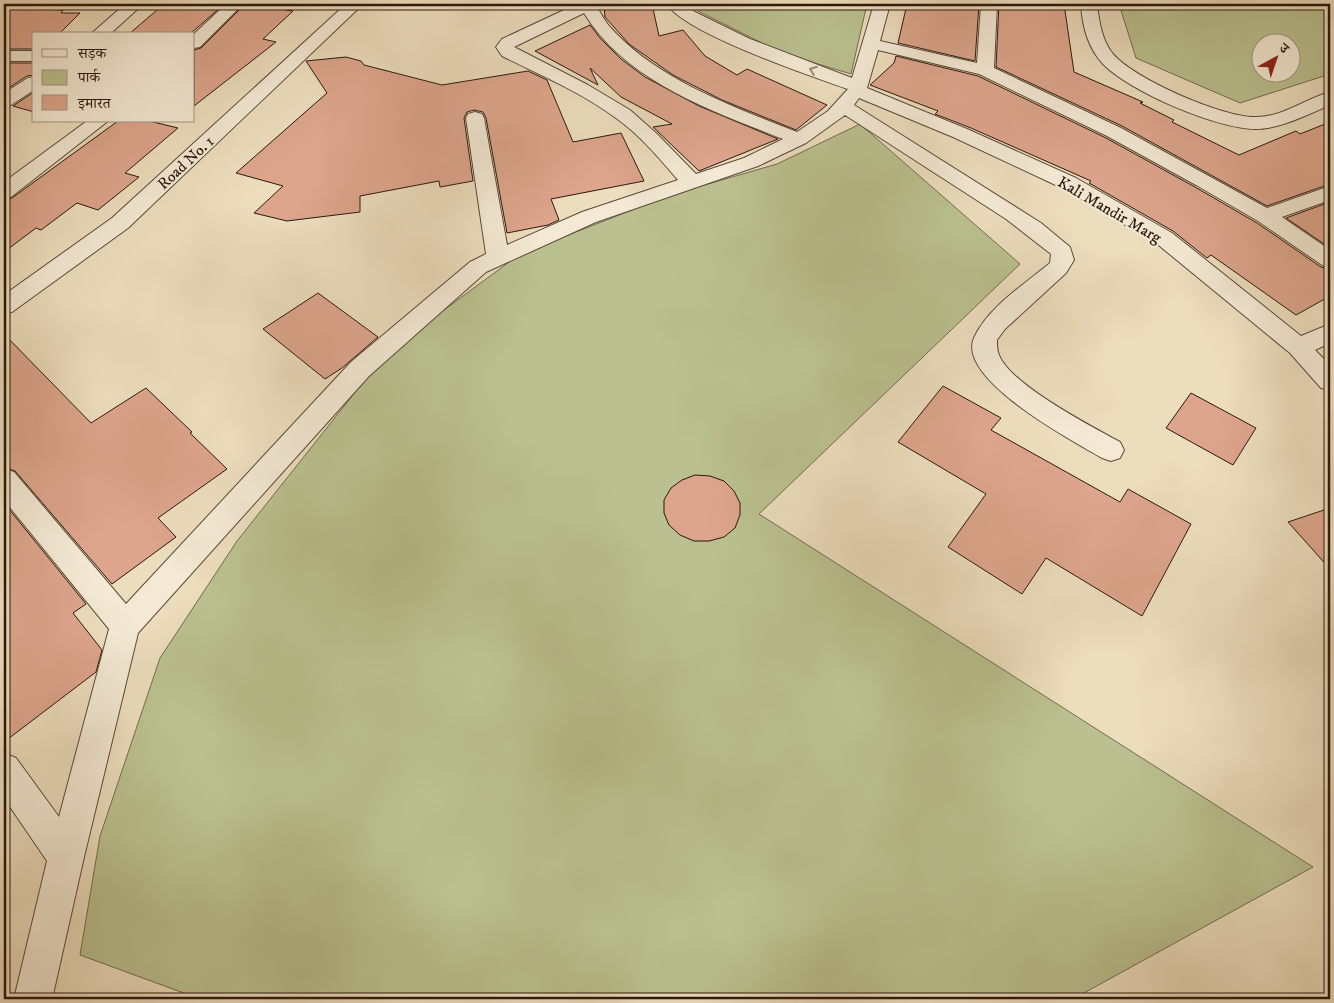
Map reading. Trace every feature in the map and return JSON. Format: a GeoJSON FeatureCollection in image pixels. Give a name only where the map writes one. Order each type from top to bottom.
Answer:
{"type":"FeatureCollection","features":[{"type":"Feature","properties":{"kind":"street"},"geometry":{"type":"LineString","coordinates":[[101,32],[134,4]]}},
{"type":"Feature","properties":{"kind":"street"},"geometry":{"type":"LineString","coordinates":[[195,42],[235,4]]}},
{"type":"Feature","properties":{"kind":"street","name":"Road No. 1"},"geometry":{"type":"LineString","coordinates":[[4,306],[120,223],[355,4]]}},
{"type":"Feature","properties":{"kind":"street"},"geometry":{"type":"LineString","coordinates":[[692,182],[653,140],[623,114],[589,93],[508,52],[505,47],[508,43],[587,4],[596,22],[615,43],[674,84],[733,114],[799,139]]}},
{"type":"Feature","properties":{"kind":"street"},"geometry":{"type":"LineString","coordinates":[[675,4],[686,14],[733,39],[774,56],[853,94],[911,147],[1000,206],[1062,252],[1063,260],[1058,268],[995,325],[985,341],[986,359],[1000,377],[1026,400],[1111,450]]}},
{"type":"Feature","properties":{"kind":"street"},"geometry":{"type":"LineString","coordinates":[[33,999],[66,857],[126,626],[360,369],[478,267],[589,217],[751,162],[799,139],[835,115],[853,94],[872,44],[882,4]]}},
{"type":"Feature","properties":{"kind":"street"},"geometry":{"type":"LineString","coordinates":[[985,70],[989,4]]}},
{"type":"Feature","properties":{"kind":"street"},"geometry":{"type":"LineString","coordinates":[[1088,4],[1090,18],[1100,49],[1109,60],[1124,73],[1146,85],[1217,116],[1237,123],[1256,124],[1277,119],[1330,98]]}},
{"type":"Feature","properties":{"kind":"street"},"geometry":{"type":"LineString","coordinates":[[872,44],[985,70],[1114,132],[1265,216],[1330,260]]}},
{"type":"Feature","properties":{"kind":"street"},"geometry":{"type":"LineString","coordinates":[[4,56],[32,56]]}},
{"type":"Feature","properties":{"kind":"street"},"geometry":{"type":"LineString","coordinates":[[4,102],[32,83]]}},
{"type":"Feature","properties":{"kind":"street","name":"Kali Mandir Marg"},"geometry":{"type":"LineString","coordinates":[[853,94],[960,134],[1078,188],[1164,238],[1298,347],[1330,381]]}},
{"type":"Feature","properties":{"kind":"street"},"geometry":{"type":"LineString","coordinates":[[475,118],[498,258]]}},
{"type":"Feature","properties":{"kind":"street"},"geometry":{"type":"LineString","coordinates":[[4,192],[98,122]]}},
{"type":"Feature","properties":{"kind":"street"},"geometry":{"type":"LineString","coordinates":[[1265,216],[1330,193]]}},
{"type":"Feature","properties":{"kind":"street"},"geometry":{"type":"LineString","coordinates":[[1298,347],[1330,332]]}},
{"type":"Feature","properties":{"kind":"street"},"geometry":{"type":"LineString","coordinates":[[4,480],[126,626]]}},
{"type":"Feature","properties":{"kind":"street"},"geometry":{"type":"LineString","coordinates":[[4,770],[66,857]]}},
{"type":"Feature","properties":{"kind":"green space"},"geometry":{"type":"Polygon","coordinates":[[[692,4],[867,4],[851,74],[782,53],[698,11],[692,4]]]}},
{"type":"Feature","properties":{"kind":"green space"},"geometry":{"type":"Polygon","coordinates":[[[1119,4],[1330,4],[1330,74],[1240,103],[1136,58],[1119,4]]]}},
{"type":"Feature","properties":{"kind":"green space"},"geometry":{"type":"Polygon","coordinates":[[[860,124],[1020,264],[759,514],[1313,867],[1073,999],[200,999],[80,955],[100,836],[160,658],[237,541],[387,352],[520,254],[670,195],[777,164],[860,124]]]}},
{"type":"Feature","properties":{"kind":"building"},"geometry":{"type":"Polygon","coordinates":[[[164,4],[220,4],[222,6],[192,32],[131,32],[164,4]]]}},
{"type":"Feature","properties":{"kind":"building"},"geometry":{"type":"Polygon","coordinates":[[[245,4],[293,11],[263,39],[276,42],[195,105],[195,50],[201,48],[245,4]]]}},
{"type":"Feature","properties":{"kind":"building"},"geometry":{"type":"Polygon","coordinates":[[[652,4],[659,36],[683,30],[705,56],[737,75],[747,69],[827,105],[796,130],[722,100],[673,75],[629,44],[605,17],[604,6],[652,4]]]}},
{"type":"Feature","properties":{"kind":"building"},"geometry":{"type":"Polygon","coordinates":[[[907,4],[979,4],[975,61],[898,43],[907,4]]]}},
{"type":"Feature","properties":{"kind":"building"},"geometry":{"type":"Polygon","coordinates":[[[999,4],[1064,4],[1074,72],[1143,102],[1140,103],[1174,120],[1172,122],[1239,155],[1296,131],[1300,134],[1330,122],[1330,184],[1267,206],[1122,126],[996,67],[999,4]]]}},
{"type":"Feature","properties":{"kind":"building"},"geometry":{"type":"Polygon","coordinates":[[[4,7],[63,10],[61,13],[80,13],[61,32],[32,32],[32,49],[4,49],[4,7]]]}},
{"type":"Feature","properties":{"kind":"building"},"geometry":{"type":"Polygon","coordinates":[[[590,25],[621,59],[645,77],[699,106],[778,139],[699,171],[653,127],[672,124],[621,97],[590,68],[598,85],[535,51],[590,25]]]}},
{"type":"Feature","properties":{"kind":"building"},"geometry":{"type":"Polygon","coordinates":[[[896,56],[978,76],[1106,138],[1195,187],[1257,223],[1321,267],[1330,270],[1330,296],[1296,315],[1211,255],[1207,258],[1173,231],[1089,183],[1091,181],[935,114],[938,111],[870,85],[894,63],[896,56]]]}},
{"type":"Feature","properties":{"kind":"building"},"geometry":{"type":"Polygon","coordinates":[[[346,57],[361,61],[364,65],[442,85],[528,71],[547,80],[573,142],[621,133],[644,181],[551,199],[559,220],[548,225],[507,233],[486,118],[483,112],[474,110],[467,112],[464,118],[473,181],[440,187],[439,181],[360,196],[360,212],[287,221],[254,213],[283,186],[236,173],[327,93],[306,61],[346,57]]]}},
{"type":"Feature","properties":{"kind":"building"},"geometry":{"type":"Polygon","coordinates":[[[4,63],[32,63],[32,75],[27,76],[4,91],[4,63]]]}},
{"type":"Feature","properties":{"kind":"building"},"geometry":{"type":"Polygon","coordinates":[[[32,93],[32,111],[13,106],[32,93]]]}},
{"type":"Feature","properties":{"kind":"building"},"geometry":{"type":"Polygon","coordinates":[[[117,122],[153,122],[178,128],[125,173],[139,177],[98,210],[77,203],[41,230],[36,228],[4,252],[4,200],[12,198],[117,122]]]}},
{"type":"Feature","properties":{"kind":"building"},"geometry":{"type":"Polygon","coordinates":[[[1330,202],[1330,248],[1286,218],[1330,202]]]}},
{"type":"Feature","properties":{"kind":"building"},"geometry":{"type":"Polygon","coordinates":[[[318,293],[378,337],[342,368],[325,379],[263,329],[318,293]]]}},
{"type":"Feature","properties":{"kind":"building"},"geometry":{"type":"Polygon","coordinates":[[[4,334],[91,423],[146,388],[227,469],[158,518],[176,537],[112,584],[15,471],[4,467],[4,334]]]}},
{"type":"Feature","properties":{"kind":"building"},"geometry":{"type":"Polygon","coordinates":[[[943,386],[1001,418],[991,430],[1120,502],[1128,489],[1191,524],[1142,616],[1046,558],[1022,594],[948,547],[986,494],[898,442],[943,386]]]}},
{"type":"Feature","properties":{"kind":"building"},"geometry":{"type":"Polygon","coordinates":[[[1191,393],[1256,428],[1233,465],[1166,428],[1191,393]]]}},
{"type":"Feature","properties":{"kind":"building"},"geometry":{"type":"Polygon","coordinates":[[[695,475],[710,476],[724,481],[734,491],[740,503],[740,515],[735,528],[724,537],[709,541],[694,541],[680,535],[669,525],[664,513],[664,500],[671,488],[682,480],[695,475]]]}},
{"type":"Feature","properties":{"kind":"building"},"geometry":{"type":"Polygon","coordinates":[[[4,503],[86,604],[73,613],[102,650],[96,672],[4,742],[4,503]]]}},
{"type":"Feature","properties":{"kind":"building"},"geometry":{"type":"Polygon","coordinates":[[[1330,508],[1330,569],[1288,522],[1330,508]]]}}]}
